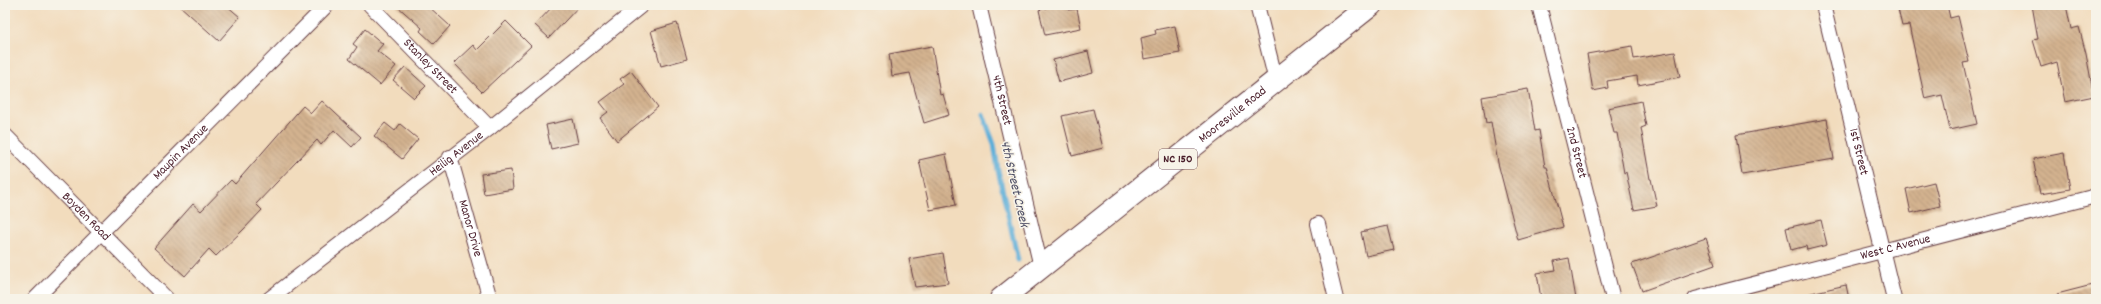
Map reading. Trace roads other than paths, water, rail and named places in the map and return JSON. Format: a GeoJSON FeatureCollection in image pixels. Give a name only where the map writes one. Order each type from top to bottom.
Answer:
{"type":"FeatureCollection","features":[{"type":"Feature","properties":{"kind":"main road","name":"Mooresville Road"},"geometry":{"type":"LineString","coordinates":[[1001,299],[1371,5]]}},
{"type":"Feature","properties":{"kind":"street","name":"Maupin Avenue"},"geometry":{"type":"LineString","coordinates":[[35,299],[327,5]]}},
{"type":"Feature","properties":{"kind":"street","name":"Stanley Street"},"geometry":{"type":"LineString","coordinates":[[370,5],[490,128]]}},
{"type":"Feature","properties":{"kind":"street","name":"Heilig Avenue"},"geometry":{"type":"LineString","coordinates":[[269,299],[490,128],[642,5]]}},
{"type":"Feature","properties":{"kind":"street","name":"4th Street"},"geometry":{"type":"LineString","coordinates":[[979,5],[1041,267]]}},
{"type":"Feature","properties":{"kind":"street"},"geometry":{"type":"LineString","coordinates":[[1257,5],[1276,81]]}},
{"type":"Feature","properties":{"kind":"street","name":"2nd Street"},"geometry":{"type":"LineString","coordinates":[[1539,5],[1613,299]]}},
{"type":"Feature","properties":{"kind":"street","name":"1st Street"},"geometry":{"type":"LineString","coordinates":[[1823,5],[1894,299]]}},
{"type":"Feature","properties":{"kind":"street","name":"Boyden Road"},"geometry":{"type":"LineString","coordinates":[[5,135],[167,299]]}},
{"type":"Feature","properties":{"kind":"street","name":"Manor Drive"},"geometry":{"type":"LineString","coordinates":[[450,158],[490,299]]}},
{"type":"Feature","properties":{"kind":"street","name":"West C Avenue"},"geometry":{"type":"LineString","coordinates":[[1695,299],[2096,196]]}},
{"type":"Feature","properties":{"kind":"street"},"geometry":{"type":"LineString","coordinates":[[1318,224],[1336,299]]}},
{"type":"Feature","properties":{"kind":"waterway","name":"4th Street Creek"},"geometry":{"type":"LineString","coordinates":[[983,114],[994,144],[998,170],[1018,260]]}}]}
